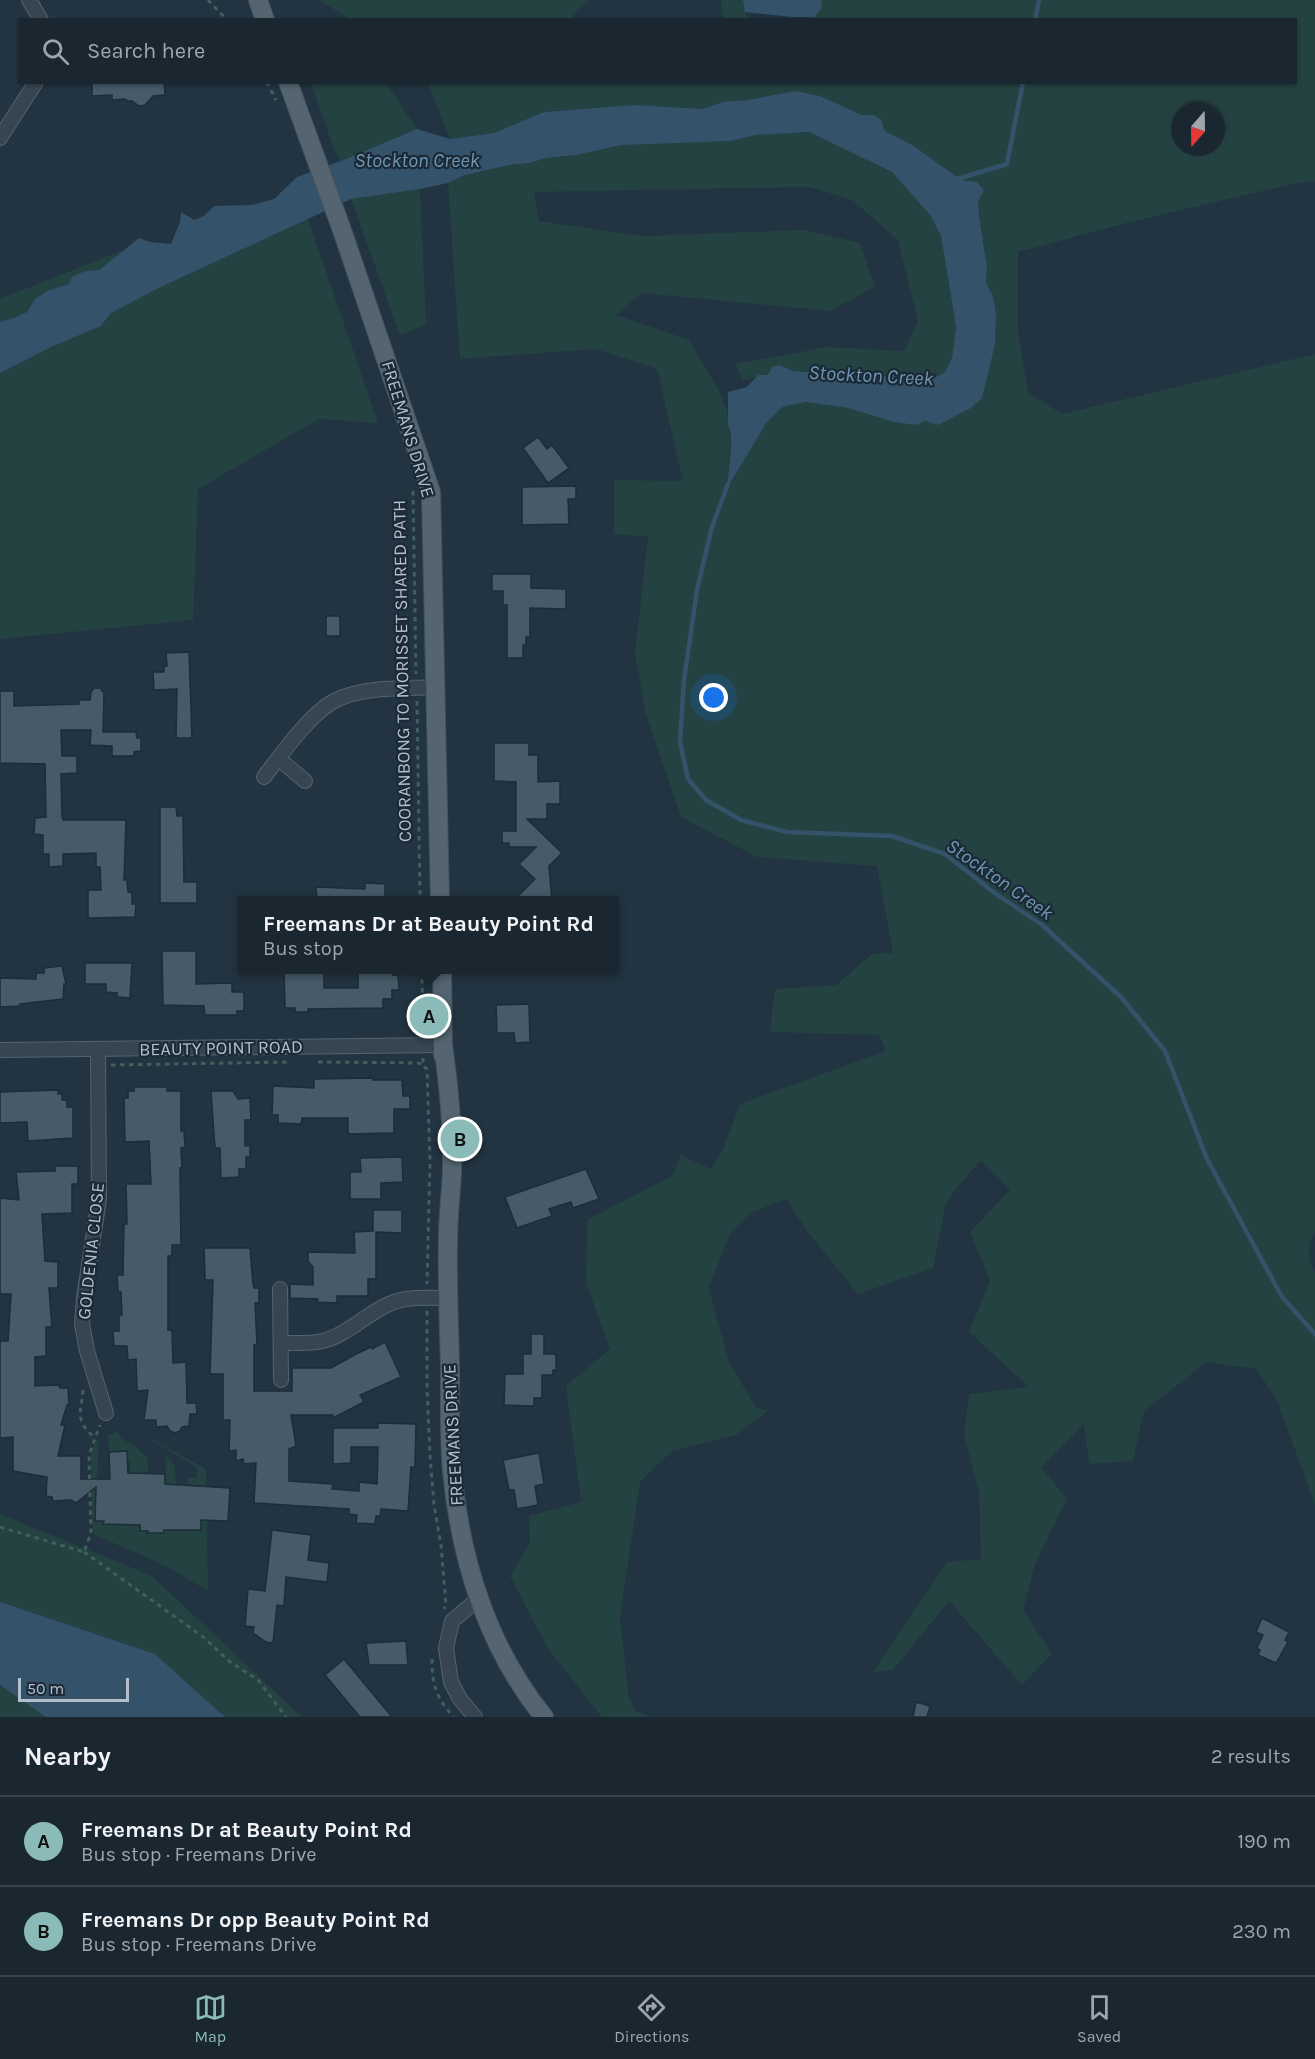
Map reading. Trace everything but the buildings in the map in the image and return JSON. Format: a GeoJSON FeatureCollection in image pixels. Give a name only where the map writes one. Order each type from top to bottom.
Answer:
{"type":"FeatureCollection","features":[{"type":"Feature","properties":{"kind":"main road"},"geometry":{"type":"LineString","coordinates":[[258,0],[264,18]]}},
{"type":"Feature","properties":{"kind":"main road","name":"FREEMANS DRIVE"},"geometry":{"type":"LineString","coordinates":[[289,84],[343,233],[431,492],[440,896]]}},
{"type":"Feature","properties":{"kind":"main road","name":"FREEMANS DRIVE"},"geometry":{"type":"LineString","coordinates":[[441,974],[443,1045],[440,1160],[447,1240],[452,1467],[464,1552],[478,1599],[496,1641],[519,1682],[544,1717]]}},
{"type":"Feature","properties":{"kind":"street"},"geometry":{"type":"LineString","coordinates":[[29,0],[40,18]]}},
{"type":"Feature","properties":{"kind":"street"},"geometry":{"type":"LineString","coordinates":[[0,138],[35,84]]}},
{"type":"Feature","properties":{"kind":"street"},"geometry":{"type":"LineString","coordinates":[[264,777],[305,726],[334,701],[360,692],[435,687]]}},
{"type":"Feature","properties":{"kind":"street"},"geometry":{"type":"LineString","coordinates":[[279,759],[304,781]]}},
{"type":"Feature","properties":{"kind":"street","name":"BEAUTY POINT ROAD"},"geometry":{"type":"LineString","coordinates":[[0,1050],[443,1045]]}},
{"type":"Feature","properties":{"kind":"street","name":"GOLDENIA CLOSE"},"geometry":{"type":"LineString","coordinates":[[98,1049],[99,1199],[82,1324],[87,1351],[106,1413]]}},
{"type":"Feature","properties":{"kind":"street"},"geometry":{"type":"LineString","coordinates":[[280,1289],[281,1380]]}},
{"type":"Feature","properties":{"kind":"street"},"geometry":{"type":"LineString","coordinates":[[281,1343],[324,1341],[392,1303],[406,1299],[449,1298]]}},
{"type":"Feature","properties":{"kind":"street"},"geometry":{"type":"LineString","coordinates":[[475,1717],[460,1699],[451,1682],[446,1648],[452,1621],[478,1599]]}},
{"type":"Feature","properties":{"kind":"path"},"geometry":{"type":"LineString","coordinates":[[208,0],[225,18]]}},
{"type":"Feature","properties":{"kind":"path","name":"COORANBONG TO MORISSET SHARED PATH"},"geometry":{"type":"LineString","coordinates":[[413,491],[420,896]]}},
{"type":"Feature","properties":{"kind":"path"},"geometry":{"type":"LineString","coordinates":[[422,974],[423,1066]]}},
{"type":"Feature","properties":{"kind":"path"},"geometry":{"type":"LineString","coordinates":[[98,1065],[295,1062]]}},
{"type":"Feature","properties":{"kind":"path"},"geometry":{"type":"LineString","coordinates":[[317,1062],[419,1063],[427,1069],[430,1162]]}},
{"type":"Feature","properties":{"kind":"path"},"geometry":{"type":"LineString","coordinates":[[82,1385],[81,1422],[95,1438]]}},
{"type":"Feature","properties":{"kind":"path"},"geometry":{"type":"LineString","coordinates":[[84,1552],[90,1533],[89,1455],[106,1413]]}},
{"type":"Feature","properties":{"kind":"path"},"geometry":{"type":"LineString","coordinates":[[0,1527],[84,1552],[202,1636],[229,1661],[258,1680],[286,1717]]}},
{"type":"Feature","properties":{"kind":"green space"},"geometry":{"type":"Polygon","coordinates":[[[319,0],[589,0],[572,15],[574,18],[348,18],[319,0]]]}},
{"type":"Feature","properties":{"kind":"green space"},"geometry":{"type":"Polygon","coordinates":[[[721,0],[743,0],[747,18],[723,18],[721,0]]]}},
{"type":"Feature","properties":{"kind":"green space"},"geometry":{"type":"Polygon","coordinates":[[[821,0],[1315,0],[1315,181],[1297,183],[1126,223],[1018,252],[1018,332],[1028,392],[1062,414],[1315,354],[1315,1231],[1309,1252],[1310,1263],[1315,1273],[1315,1505],[1277,1400],[1256,1369],[1207,1362],[1144,1411],[1133,1461],[1089,1464],[1084,1424],[1041,1467],[1067,1499],[1035,1564],[1023,1610],[1052,1654],[1022,1685],[949,1601],[893,1670],[873,1672],[947,1562],[981,1559],[979,1492],[964,1435],[969,1394],[1029,1387],[969,1332],[990,1281],[970,1232],[1010,1190],[981,1160],[954,1191],[945,1207],[933,1268],[858,1294],[807,1231],[786,1199],[751,1213],[731,1232],[709,1287],[728,1360],[756,1408],[769,1410],[736,1435],[672,1451],[640,1482],[620,1616],[628,1694],[635,1710],[650,1717],[602,1717],[548,1649],[510,1576],[530,1542],[529,1516],[581,1502],[566,1386],[610,1349],[586,1283],[587,1220],[672,1176],[681,1155],[711,1169],[723,1149],[740,1104],[886,1051],[879,1035],[770,1032],[775,989],[836,985],[872,954],[893,953],[877,866],[757,857],[681,817],[646,714],[635,654],[648,537],[614,534],[614,480],[683,481],[657,369],[596,349],[460,359],[448,183],[465,175],[509,165],[577,155],[621,144],[730,141],[756,135],[809,132],[892,172],[930,215],[941,236],[956,327],[952,358],[945,372],[931,380],[912,383],[895,375],[877,378],[793,371],[779,365],[768,375],[743,380],[735,364],[828,347],[904,351],[918,321],[898,240],[852,200],[810,187],[534,192],[539,221],[642,236],[805,230],[860,243],[875,287],[830,311],[642,293],[616,315],[689,340],[718,389],[727,410],[731,445],[727,486],[767,422],[782,407],[806,402],[848,408],[893,422],[916,425],[925,421],[938,425],[971,408],[995,344],[996,314],[993,296],[986,283],[987,267],[979,215],[977,182],[961,180],[914,146],[885,131],[881,120],[862,115],[820,96],[795,91],[723,102],[703,109],[635,105],[544,112],[494,133],[450,139],[428,84],[1297,84],[1297,18],[812,18],[821,0]]]}},
{"type":"Feature","properties":{"kind":"green space"},"geometry":{"type":"Polygon","coordinates":[[[311,84],[387,84],[417,129],[341,161],[335,152],[311,84]]]}},
{"type":"Feature","properties":{"kind":"green space"},"geometry":{"type":"Polygon","coordinates":[[[420,189],[426,325],[400,335],[351,199],[420,189]]]}},
{"type":"Feature","properties":{"kind":"green space"},"geometry":{"type":"Polygon","coordinates":[[[308,219],[378,423],[319,419],[198,489],[193,620],[0,639],[0,373],[51,347],[101,326],[111,313],[161,287],[308,219]]]}},
{"type":"Feature","properties":{"kind":"green space"},"geometry":{"type":"Polygon","coordinates":[[[123,250],[99,270],[86,271],[69,284],[49,290],[35,299],[27,312],[0,322],[0,299],[123,250]]]}},
{"type":"Feature","properties":{"kind":"green space"},"geometry":{"type":"Polygon","coordinates":[[[131,1428],[206,1469],[208,1591],[168,1567],[93,1534],[91,1455],[99,1439],[95,1520],[103,1521],[104,1524],[128,1524],[131,1496],[130,1462],[127,1462],[127,1452],[109,1452],[108,1435],[117,1432],[121,1438],[136,1447],[147,1458],[150,1488],[165,1488],[166,1455],[173,1463],[180,1530],[201,1530],[201,1486],[188,1484],[188,1478],[196,1478],[198,1468],[131,1428]]]}},
{"type":"Feature","properties":{"kind":"green space"},"geometry":{"type":"Polygon","coordinates":[[[0,1514],[152,1576],[302,1717],[225,1717],[155,1654],[0,1602],[0,1514]]]}},
{"type":"Feature","properties":{"kind":"green space"},"geometry":{"type":"Polygon","coordinates":[[[0,1685],[46,1717],[0,1717],[0,1685]]]}},
{"type":"Feature","properties":{"kind":"water"},"geometry":{"type":"Polygon","coordinates":[[[743,0],[822,0],[821,9],[814,17],[792,17],[745,12],[743,0]]]}},
{"type":"Feature","properties":{"kind":"water","name":"Stockton Creek"},"geometry":{"type":"Polygon","coordinates":[[[795,91],[820,96],[862,115],[874,115],[881,120],[885,131],[914,146],[961,180],[977,182],[984,190],[978,201],[979,215],[987,267],[986,283],[993,296],[996,314],[995,344],[982,398],[971,408],[938,425],[925,421],[916,425],[893,422],[848,408],[806,402],[782,407],[767,422],[727,488],[731,446],[728,425],[728,392],[747,387],[758,375],[768,375],[772,367],[779,365],[793,371],[877,378],[895,374],[912,383],[931,380],[945,372],[952,358],[956,327],[941,236],[930,215],[892,172],[809,132],[756,135],[730,141],[621,145],[577,155],[509,165],[465,175],[448,183],[420,189],[351,199],[161,287],[111,313],[101,326],[51,347],[0,373],[0,322],[27,312],[35,299],[49,290],[69,284],[72,277],[86,271],[99,270],[139,238],[150,242],[171,244],[180,222],[181,212],[194,220],[204,216],[214,206],[252,205],[274,199],[297,177],[417,129],[450,139],[494,133],[544,112],[635,105],[703,109],[723,102],[795,91]]]}},
{"type":"Feature","properties":{"kind":"water"},"geometry":{"type":"Polygon","coordinates":[[[0,1602],[155,1654],[225,1717],[46,1717],[0,1685],[0,1602]]]}},
{"type":"Feature","properties":{"kind":"waterway"},"geometry":{"type":"LineString","coordinates":[[1035,18],[1039,0]]}},
{"type":"Feature","properties":{"kind":"waterway"},"geometry":{"type":"LineString","coordinates":[[954,180],[1007,164],[1023,84]]}},
{"type":"Feature","properties":{"kind":"waterway","name":"Stockton Creek"},"geometry":{"type":"LineString","coordinates":[[728,484],[712,527],[697,590],[684,680],[680,742],[688,779],[706,800],[741,820],[787,832],[892,836],[945,854],[996,894],[1041,924],[1121,997],[1165,1051],[1207,1159],[1282,1297],[1315,1334]]}},
{"type":"Feature","properties":{"kind":"place","name":"Freemans Dr at Beauty Point Rd"},"geometry":{"type":"Point","coordinates":[429,1016]}},
{"type":"Feature","properties":{"kind":"place","name":"Freemans Dr opp Beauty Point Rd"},"geometry":{"type":"Point","coordinates":[460,1139]}}]}
